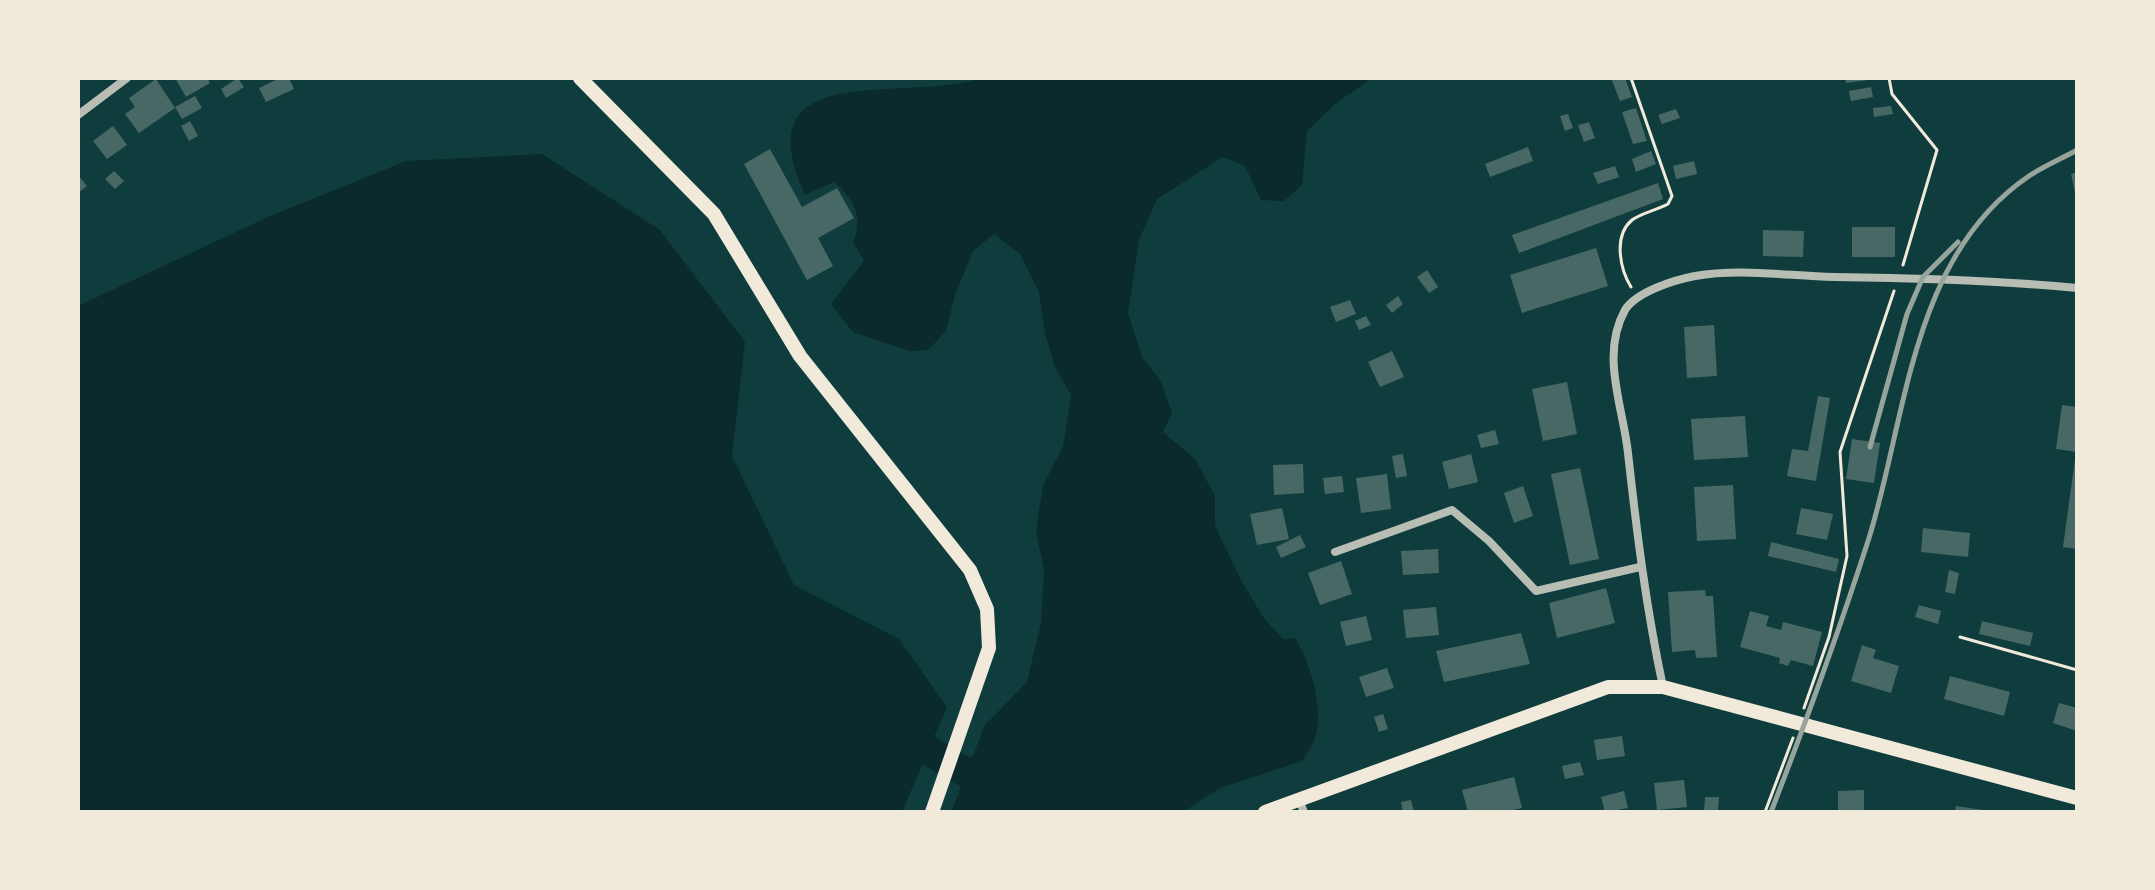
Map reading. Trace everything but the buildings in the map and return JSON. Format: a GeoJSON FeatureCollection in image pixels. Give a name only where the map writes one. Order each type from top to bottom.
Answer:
{"type":"FeatureCollection","features":[{"type":"Feature","properties":{"kind":"main road"},"geometry":{"type":"LineString","coordinates":[[580,78],[714,214],[800,356],[970,570],[987,609],[989,648],[932,812]]}},
{"type":"Feature","properties":{"kind":"main road"},"geometry":{"type":"LineString","coordinates":[[1265,812],[1301,806],[1608,687],[1663,687],[1800,721],[2077,798]]}},
{"type":"Feature","properties":{"kind":"street"},"geometry":{"type":"LineString","coordinates":[[78,115],[127,78]]}},
{"type":"Feature","properties":{"kind":"street"},"geometry":{"type":"LineString","coordinates":[[1663,687],[1640,567],[1628,451],[1614,373],[1614,342],[1626,310],[1637,297],[1692,277],[1732,272],[1899,276],[2077,288]]}},
{"type":"Feature","properties":{"kind":"street"},"geometry":{"type":"LineString","coordinates":[[1335,552],[1452,510],[1489,541],[1536,591],[1640,567]]}},
{"type":"Feature","properties":{"kind":"path"},"geometry":{"type":"LineString","coordinates":[[1631,78],[1672,196],[1668,204],[1634,218],[1623,231],[1620,261],[1637,297]]}},
{"type":"Feature","properties":{"kind":"path"},"geometry":{"type":"LineString","coordinates":[[1765,812],[1829,637],[1847,556],[1840,452],[1937,150],[1892,94],[1889,78]]}},
{"type":"Feature","properties":{"kind":"path"},"geometry":{"type":"LineString","coordinates":[[1960,637],[2077,670]]}},
{"type":"Feature","properties":{"kind":"water"},"geometry":{"type":"Polygon","coordinates":[[[980,78],[1372,78],[1335,104],[1307,131],[1302,185],[1284,201],[1261,200],[1245,166],[1223,157],[1157,199],[1139,240],[1128,313],[1142,357],[1161,382],[1172,413],[1163,432],[1195,459],[1215,496],[1215,526],[1263,617],[1283,639],[1295,638],[1311,673],[1318,713],[1314,741],[1302,761],[1220,788],[1183,812],[952,810],[985,725],[1027,682],[1041,623],[1044,570],[1036,531],[1043,485],[1063,447],[1071,395],[1055,367],[1045,333],[1039,292],[1020,254],[994,234],[973,251],[955,295],[946,331],[928,350],[909,351],[853,332],[831,304],[864,261],[853,242],[857,224],[855,209],[834,182],[805,195],[791,151],[795,121],[813,103],[842,94],[949,85],[980,78]]]}},
{"type":"Feature","properties":{"kind":"water"},"geometry":{"type":"Polygon","coordinates":[[[542,154],[660,230],[745,342],[732,456],[794,585],[899,639],[947,707],[902,812],[78,812],[78,306],[270,216],[406,161],[542,154]]]}},
{"type":"Feature","properties":{"kind":"waterway"},"geometry":{"type":"LineString","coordinates":[[895,730],[961,770],[1005,783]]}},
{"type":"Feature","properties":{"kind":"railway"},"geometry":{"type":"LineString","coordinates":[[1771,812],[1869,538],[1905,391],[1937,294],[1960,249],[1990,210],[2029,176],[2077,150]]}},
{"type":"Feature","properties":{"kind":"railway"},"geometry":{"type":"LineString","coordinates":[[1870,447],[1907,314],[1923,277],[1958,242]]}}]}
